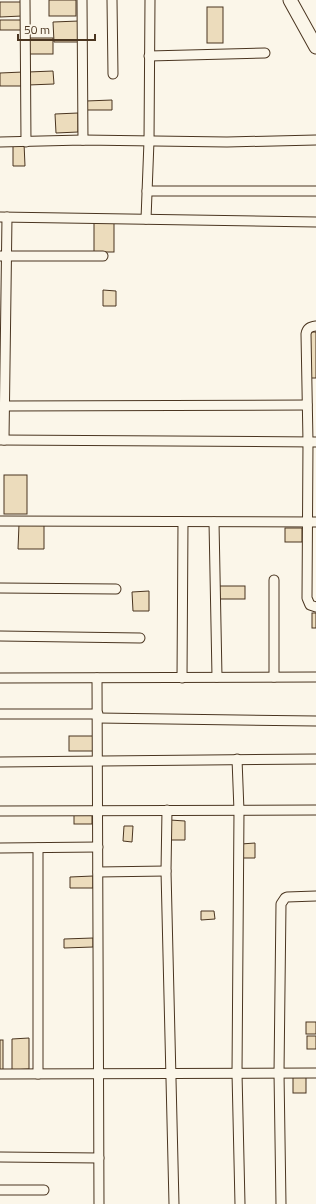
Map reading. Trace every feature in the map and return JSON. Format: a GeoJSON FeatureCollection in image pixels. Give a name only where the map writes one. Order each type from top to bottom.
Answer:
{"type":"FeatureCollection","features":[{"type":"Feature","properties":{"kind":"street"},"geometry":{"type":"LineString","coordinates":[[25,0],[26,142]]}},
{"type":"Feature","properties":{"kind":"street"},"geometry":{"type":"LineString","coordinates":[[82,0],[84,140]]}},
{"type":"Feature","properties":{"kind":"street"},"geometry":{"type":"LineString","coordinates":[[112,0],[113,74]]}},
{"type":"Feature","properties":{"kind":"street"},"geometry":{"type":"LineString","coordinates":[[146,219],[149,141],[150,0]]}},
{"type":"Feature","properties":{"kind":"street"},"geometry":{"type":"LineString","coordinates":[[290,0],[316,47]]}},
{"type":"Feature","properties":{"kind":"street"},"geometry":{"type":"LineString","coordinates":[[149,56],[265,53]]}},
{"type":"Feature","properties":{"kind":"street"},"geometry":{"type":"LineString","coordinates":[[0,142],[84,140],[227,142],[316,140]]}},
{"type":"Feature","properties":{"kind":"street"},"geometry":{"type":"LineString","coordinates":[[147,190],[316,191]]}},
{"type":"Feature","properties":{"kind":"street"},"geometry":{"type":"LineString","coordinates":[[312,442],[2,440],[5,406],[3,217],[316,222]]}},
{"type":"Feature","properties":{"kind":"street"},"geometry":{"type":"LineString","coordinates":[[3,256],[103,256]]}},
{"type":"Feature","properties":{"kind":"street"},"geometry":{"type":"LineString","coordinates":[[316,326],[310,326],[306,334],[307,405],[312,442],[312,522],[307,598],[310,605],[316,607]]}},
{"type":"Feature","properties":{"kind":"street"},"geometry":{"type":"LineString","coordinates":[[5,406],[307,405]]}},
{"type":"Feature","properties":{"kind":"street"},"geometry":{"type":"LineString","coordinates":[[0,521],[312,522]]}},
{"type":"Feature","properties":{"kind":"street"},"geometry":{"type":"LineString","coordinates":[[182,678],[183,522]]}},
{"type":"Feature","properties":{"kind":"street"},"geometry":{"type":"LineString","coordinates":[[214,522],[217,677]]}},
{"type":"Feature","properties":{"kind":"street"},"geometry":{"type":"LineString","coordinates":[[274,580],[274,677]]}},
{"type":"Feature","properties":{"kind":"street"},"geometry":{"type":"LineString","coordinates":[[0,588],[116,589]]}},
{"type":"Feature","properties":{"kind":"street"},"geometry":{"type":"LineString","coordinates":[[0,636],[140,638]]}},
{"type":"Feature","properties":{"kind":"street"},"geometry":{"type":"LineString","coordinates":[[0,678],[316,677]]}},
{"type":"Feature","properties":{"kind":"street"},"geometry":{"type":"LineString","coordinates":[[97,678],[99,762],[98,872],[100,1204]]}},
{"type":"Feature","properties":{"kind":"street"},"geometry":{"type":"LineString","coordinates":[[0,714],[316,721]]}},
{"type":"Feature","properties":{"kind":"street"},"geometry":{"type":"LineString","coordinates":[[237,759],[239,811],[237,1073],[240,1204]]}},
{"type":"Feature","properties":{"kind":"street"},"geometry":{"type":"LineString","coordinates":[[0,762],[316,759]]}},
{"type":"Feature","properties":{"kind":"street"},"geometry":{"type":"LineString","coordinates":[[167,810],[166,871],[174,1204]]}},
{"type":"Feature","properties":{"kind":"street"},"geometry":{"type":"LineString","coordinates":[[0,811],[316,810]]}},
{"type":"Feature","properties":{"kind":"street"},"geometry":{"type":"LineString","coordinates":[[0,848],[98,847]]}},
{"type":"Feature","properties":{"kind":"street"},"geometry":{"type":"LineString","coordinates":[[38,848],[38,1074]]}},
{"type":"Feature","properties":{"kind":"street"},"geometry":{"type":"LineString","coordinates":[[98,872],[166,871]]}},
{"type":"Feature","properties":{"kind":"street"},"geometry":{"type":"LineString","coordinates":[[281,1204],[279,1073],[281,904],[287,897],[316,896]]}},
{"type":"Feature","properties":{"kind":"street"},"geometry":{"type":"LineString","coordinates":[[0,1074],[172,1072],[316,1073]]}},
{"type":"Feature","properties":{"kind":"street"},"geometry":{"type":"LineString","coordinates":[[0,1157],[99,1158]]}},
{"type":"Feature","properties":{"kind":"street"},"geometry":{"type":"LineString","coordinates":[[0,1190],[44,1190]]}},
{"type":"Feature","properties":{"kind":"building"},"geometry":{"type":"Polygon","coordinates":[[[49,0],[76,0],[76,16],[49,16],[49,0]]]}},
{"type":"Feature","properties":{"kind":"building"},"geometry":{"type":"Polygon","coordinates":[[[0,2],[21,2],[22,16],[0,17],[0,2]]]}},
{"type":"Feature","properties":{"kind":"building"},"geometry":{"type":"Polygon","coordinates":[[[207,7],[223,7],[223,43],[207,43],[207,7]]]}},
{"type":"Feature","properties":{"kind":"building"},"geometry":{"type":"Polygon","coordinates":[[[0,20],[23,20],[23,30],[0,30],[0,20]]]}},
{"type":"Feature","properties":{"kind":"building"},"geometry":{"type":"Polygon","coordinates":[[[79,21],[79,42],[54,42],[53,22],[79,21]]]}},
{"type":"Feature","properties":{"kind":"building"},"geometry":{"type":"Polygon","coordinates":[[[26,38],[53,38],[53,54],[26,54],[26,38]]]}},
{"type":"Feature","properties":{"kind":"building"},"geometry":{"type":"Polygon","coordinates":[[[53,71],[54,84],[28,85],[28,72],[53,71]]]}},
{"type":"Feature","properties":{"kind":"building"},"geometry":{"type":"Polygon","coordinates":[[[23,72],[23,86],[0,86],[0,73],[23,72]]]}},
{"type":"Feature","properties":{"kind":"building"},"geometry":{"type":"Polygon","coordinates":[[[112,100],[112,110],[86,110],[86,101],[112,100]]]}},
{"type":"Feature","properties":{"kind":"building"},"geometry":{"type":"Polygon","coordinates":[[[78,113],[78,132],[56,133],[55,114],[78,113]]]}},
{"type":"Feature","properties":{"kind":"building"},"geometry":{"type":"Polygon","coordinates":[[[13,143],[24,143],[25,166],[13,166],[13,143]]]}},
{"type":"Feature","properties":{"kind":"building"},"geometry":{"type":"Polygon","coordinates":[[[94,222],[114,222],[114,252],[94,252],[94,222]]]}},
{"type":"Feature","properties":{"kind":"building"},"geometry":{"type":"Polygon","coordinates":[[[103,290],[116,291],[116,306],[103,306],[103,290]]]}},
{"type":"Feature","properties":{"kind":"building"},"geometry":{"type":"Polygon","coordinates":[[[309,332],[316,332],[316,378],[308,378],[309,332]]]}},
{"type":"Feature","properties":{"kind":"building"},"geometry":{"type":"Polygon","coordinates":[[[4,475],[27,475],[27,514],[4,514],[4,475]]]}},
{"type":"Feature","properties":{"kind":"building"},"geometry":{"type":"Polygon","coordinates":[[[19,524],[44,525],[44,549],[18,549],[19,524]]]}},
{"type":"Feature","properties":{"kind":"building"},"geometry":{"type":"Polygon","coordinates":[[[285,528],[302,528],[302,542],[285,542],[285,528]]]}},
{"type":"Feature","properties":{"kind":"building"},"geometry":{"type":"Polygon","coordinates":[[[216,586],[245,586],[245,599],[216,599],[216,586]]]}},
{"type":"Feature","properties":{"kind":"building"},"geometry":{"type":"Polygon","coordinates":[[[149,591],[149,611],[133,611],[132,592],[149,591]]]}},
{"type":"Feature","properties":{"kind":"building"},"geometry":{"type":"Polygon","coordinates":[[[312,613],[316,613],[316,628],[312,628],[312,613]]]}},
{"type":"Feature","properties":{"kind":"building"},"geometry":{"type":"Polygon","coordinates":[[[69,736],[93,736],[93,751],[69,751],[69,736]]]}},
{"type":"Feature","properties":{"kind":"building"},"geometry":{"type":"Polygon","coordinates":[[[74,811],[92,811],[92,824],[74,824],[74,811]]]}},
{"type":"Feature","properties":{"kind":"building"},"geometry":{"type":"Polygon","coordinates":[[[170,820],[185,821],[185,840],[170,840],[170,820]]]}},
{"type":"Feature","properties":{"kind":"building"},"geometry":{"type":"Polygon","coordinates":[[[124,826],[133,826],[132,842],[123,841],[124,826]]]}},
{"type":"Feature","properties":{"kind":"building"},"geometry":{"type":"Polygon","coordinates":[[[255,843],[255,858],[241,858],[241,844],[255,843]]]}},
{"type":"Feature","properties":{"kind":"building"},"geometry":{"type":"Polygon","coordinates":[[[93,876],[93,888],[70,888],[70,877],[93,876]]]}},
{"type":"Feature","properties":{"kind":"building"},"geometry":{"type":"Polygon","coordinates":[[[201,911],[214,911],[215,919],[201,920],[201,911]]]}},
{"type":"Feature","properties":{"kind":"building"},"geometry":{"type":"Polygon","coordinates":[[[93,938],[93,947],[64,948],[64,939],[93,938]]]}},
{"type":"Feature","properties":{"kind":"building"},"geometry":{"type":"Polygon","coordinates":[[[306,1022],[316,1022],[316,1034],[306,1034],[306,1022]]]}},
{"type":"Feature","properties":{"kind":"building"},"geometry":{"type":"Polygon","coordinates":[[[307,1036],[316,1036],[316,1049],[307,1049],[307,1036]]]}},
{"type":"Feature","properties":{"kind":"building"},"geometry":{"type":"Polygon","coordinates":[[[29,1038],[29,1069],[12,1070],[12,1039],[29,1038]]]}},
{"type":"Feature","properties":{"kind":"building"},"geometry":{"type":"Polygon","coordinates":[[[0,1040],[3,1040],[3,1070],[0,1070],[0,1040]]]}},
{"type":"Feature","properties":{"kind":"building"},"geometry":{"type":"Polygon","coordinates":[[[293,1076],[306,1076],[306,1093],[293,1093],[293,1076]]]}}]}
